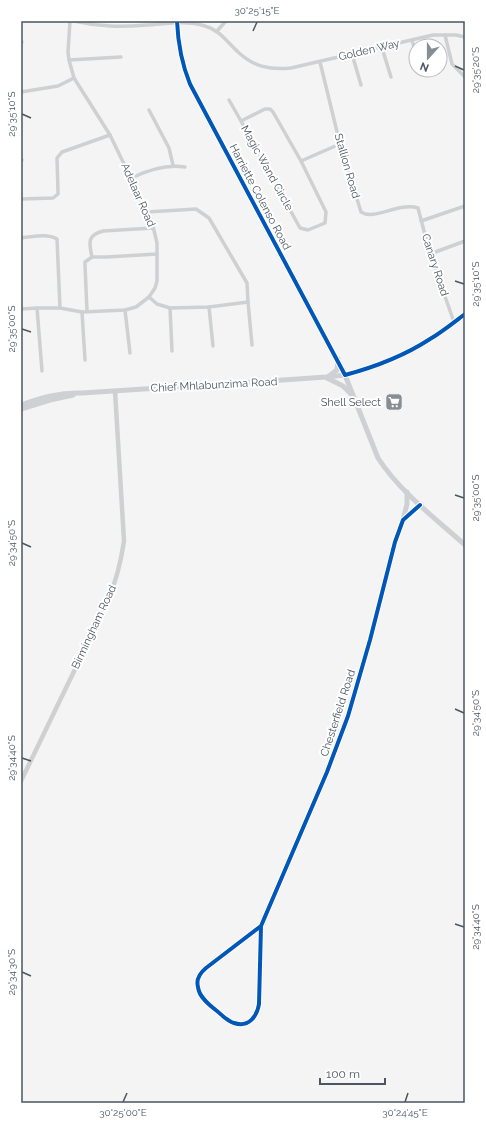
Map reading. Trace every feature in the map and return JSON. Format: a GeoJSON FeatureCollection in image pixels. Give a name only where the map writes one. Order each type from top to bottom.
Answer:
{"type":"FeatureCollection","features":[{"type":"Feature","properties":{"kind":"main road"},"geometry":{"type":"LineString","coordinates":[[326,377],[332,375],[337,370],[338,359]]}},
{"type":"Feature","properties":{"kind":"main road"},"geometry":{"type":"LineString","coordinates":[[345,375],[378,458],[392,478],[465,545]]}},
{"type":"Feature","properties":{"kind":"main road","name":"Chief Mhlabunzima Road"},"geometry":{"type":"LineString","coordinates":[[21,405],[42,398],[65,393],[116,391],[345,375]]}},
{"type":"Feature","properties":{"kind":"main road"},"geometry":{"type":"LineString","coordinates":[[326,377],[343,386],[356,400]]}},
{"type":"Feature","properties":{"kind":"main road","name":"Chief Mhlabunzima Road"},"geometry":{"type":"LineString","coordinates":[[21,409],[50,400],[82,393]]}},
{"type":"Feature","properties":{"kind":"main road"},"geometry":{"type":"LineString","coordinates":[[403,520],[407,504],[407,492]]}},
{"type":"Feature","properties":{"kind":"street","name":"Adelaar Road"},"geometry":{"type":"LineString","coordinates":[[70,21],[69,60],[74,78],[110,135],[147,212],[153,228],[157,254],[157,281],[155,288],[149,297]]}},
{"type":"Feature","properties":{"kind":"street"},"geometry":{"type":"LineString","coordinates":[[74,21],[93,26],[106,27],[178,22],[205,26],[217,31],[226,21]]}},
{"type":"Feature","properties":{"kind":"street","name":"Harriette Colenso Road"},"geometry":{"type":"LineString","coordinates":[[178,22],[178,38],[181,60],[193,90],[338,359],[345,375]]}},
{"type":"Feature","properties":{"kind":"street","name":"Golden Way"},"geometry":{"type":"LineString","coordinates":[[217,31],[225,37],[238,52],[254,64],[266,68],[278,69],[320,62],[408,41]]}},
{"type":"Feature","properties":{"kind":"street","name":"Golden Way"},"geometry":{"type":"LineString","coordinates":[[420,38],[433,35],[456,35],[465,38]]}},
{"type":"Feature","properties":{"kind":"street"},"geometry":{"type":"LineString","coordinates":[[445,35],[452,64],[465,77]]}},
{"type":"Feature","properties":{"kind":"street"},"geometry":{"type":"LineString","coordinates":[[382,48],[392,77]]}},
{"type":"Feature","properties":{"kind":"street"},"geometry":{"type":"LineString","coordinates":[[352,54],[361,85]]}},
{"type":"Feature","properties":{"kind":"street"},"geometry":{"type":"LineString","coordinates":[[69,60],[120,57]]}},
{"type":"Feature","properties":{"kind":"street","name":"Stallion Road"},"geometry":{"type":"LineString","coordinates":[[320,62],[340,144],[360,212],[371,215],[403,206],[418,208]]}},
{"type":"Feature","properties":{"kind":"street"},"geometry":{"type":"LineString","coordinates":[[21,92],[58,86],[74,78]]}},
{"type":"Feature","properties":{"kind":"street"},"geometry":{"type":"LineString","coordinates":[[230,100],[241,121]]}},
{"type":"Feature","properties":{"kind":"street","name":"Magic Wand Circle"},"geometry":{"type":"LineString","coordinates":[[266,109],[270,109],[274,112],[301,161],[326,212],[325,223],[308,230],[300,228],[241,121],[266,109]]}},
{"type":"Feature","properties":{"kind":"street"},"geometry":{"type":"LineString","coordinates":[[149,110],[169,148],[173,165]]}},
{"type":"Feature","properties":{"kind":"street"},"geometry":{"type":"LineString","coordinates":[[21,199],[53,198],[56,196],[58,192],[58,154],[110,135]]}},
{"type":"Feature","properties":{"kind":"street"},"geometry":{"type":"LineString","coordinates":[[301,161],[340,144]]}},
{"type":"Feature","properties":{"kind":"street"},"geometry":{"type":"LineString","coordinates":[[131,178],[145,172],[173,165],[185,167]]}},
{"type":"Feature","properties":{"kind":"street"},"geometry":{"type":"LineString","coordinates":[[421,221],[465,206]]}},
{"type":"Feature","properties":{"kind":"street","name":"Canary Road"},"geometry":{"type":"LineString","coordinates":[[418,208],[430,254],[454,322]]}},
{"type":"Feature","properties":{"kind":"street"},"geometry":{"type":"LineString","coordinates":[[147,212],[196,209],[209,218],[246,279],[252,345]]}},
{"type":"Feature","properties":{"kind":"street"},"geometry":{"type":"LineString","coordinates":[[92,256],[90,241],[95,234],[153,228]]}},
{"type":"Feature","properties":{"kind":"street"},"geometry":{"type":"LineString","coordinates":[[21,238],[47,236],[57,239],[60,308]]}},
{"type":"Feature","properties":{"kind":"street"},"geometry":{"type":"LineString","coordinates":[[430,254],[465,242]]}},
{"type":"Feature","properties":{"kind":"street"},"geometry":{"type":"LineString","coordinates":[[87,311],[85,262],[92,256],[107,257],[157,254]]}},
{"type":"Feature","properties":{"kind":"street"},"geometry":{"type":"LineString","coordinates":[[21,309],[60,308],[82,312],[125,310],[136,307],[149,297],[157,304],[170,308],[209,307],[248,302]]}},
{"type":"Feature","properties":{"kind":"street"},"geometry":{"type":"LineString","coordinates":[[209,307],[213,346]]}},
{"type":"Feature","properties":{"kind":"street"},"geometry":{"type":"LineString","coordinates":[[37,308],[42,371]]}},
{"type":"Feature","properties":{"kind":"street"},"geometry":{"type":"LineString","coordinates":[[170,308],[172,351]]}},
{"type":"Feature","properties":{"kind":"street"},"geometry":{"type":"LineString","coordinates":[[125,310],[130,353]]}},
{"type":"Feature","properties":{"kind":"street"},"geometry":{"type":"LineString","coordinates":[[82,312],[85,360]]}},
{"type":"Feature","properties":{"kind":"street"},"geometry":{"type":"LineString","coordinates":[[345,375],[373,367],[396,357],[428,340],[465,314]]}},
{"type":"Feature","properties":{"kind":"street","name":"Birmingham Road"},"geometry":{"type":"LineString","coordinates":[[21,781],[108,601],[116,580],[122,557],[124,541],[116,391]]}},
{"type":"Feature","properties":{"kind":"street","name":"Chesterfield Road"},"geometry":{"type":"LineString","coordinates":[[261,926],[206,968],[198,981],[198,988],[203,998],[225,1018],[234,1023],[241,1024],[248,1022],[254,1018],[257,1013],[259,1004],[261,926],[327,772],[348,716],[372,634],[395,542],[403,520],[420,505]]}},
{"type":"Feature","properties":{"kind":"cycle path"},"geometry":{"type":"LineString","coordinates":[[177,21],[180,53],[190,84],[345,375],[378,365],[410,351],[439,333],[465,314]]}},
{"type":"Feature","properties":{"kind":"cycle path"},"geometry":{"type":"LineString","coordinates":[[261,926],[206,968],[200,974],[198,979],[200,994],[225,1018],[234,1023],[244,1024],[248,1022],[254,1017],[258,1008],[261,926],[327,772],[348,716],[370,640],[395,542],[403,520],[420,505]]}},
{"type":"Feature","properties":{"kind":"place","name":"Shell Select"},"geometry":{"type":"Point","coordinates":[394,402]}}]}
